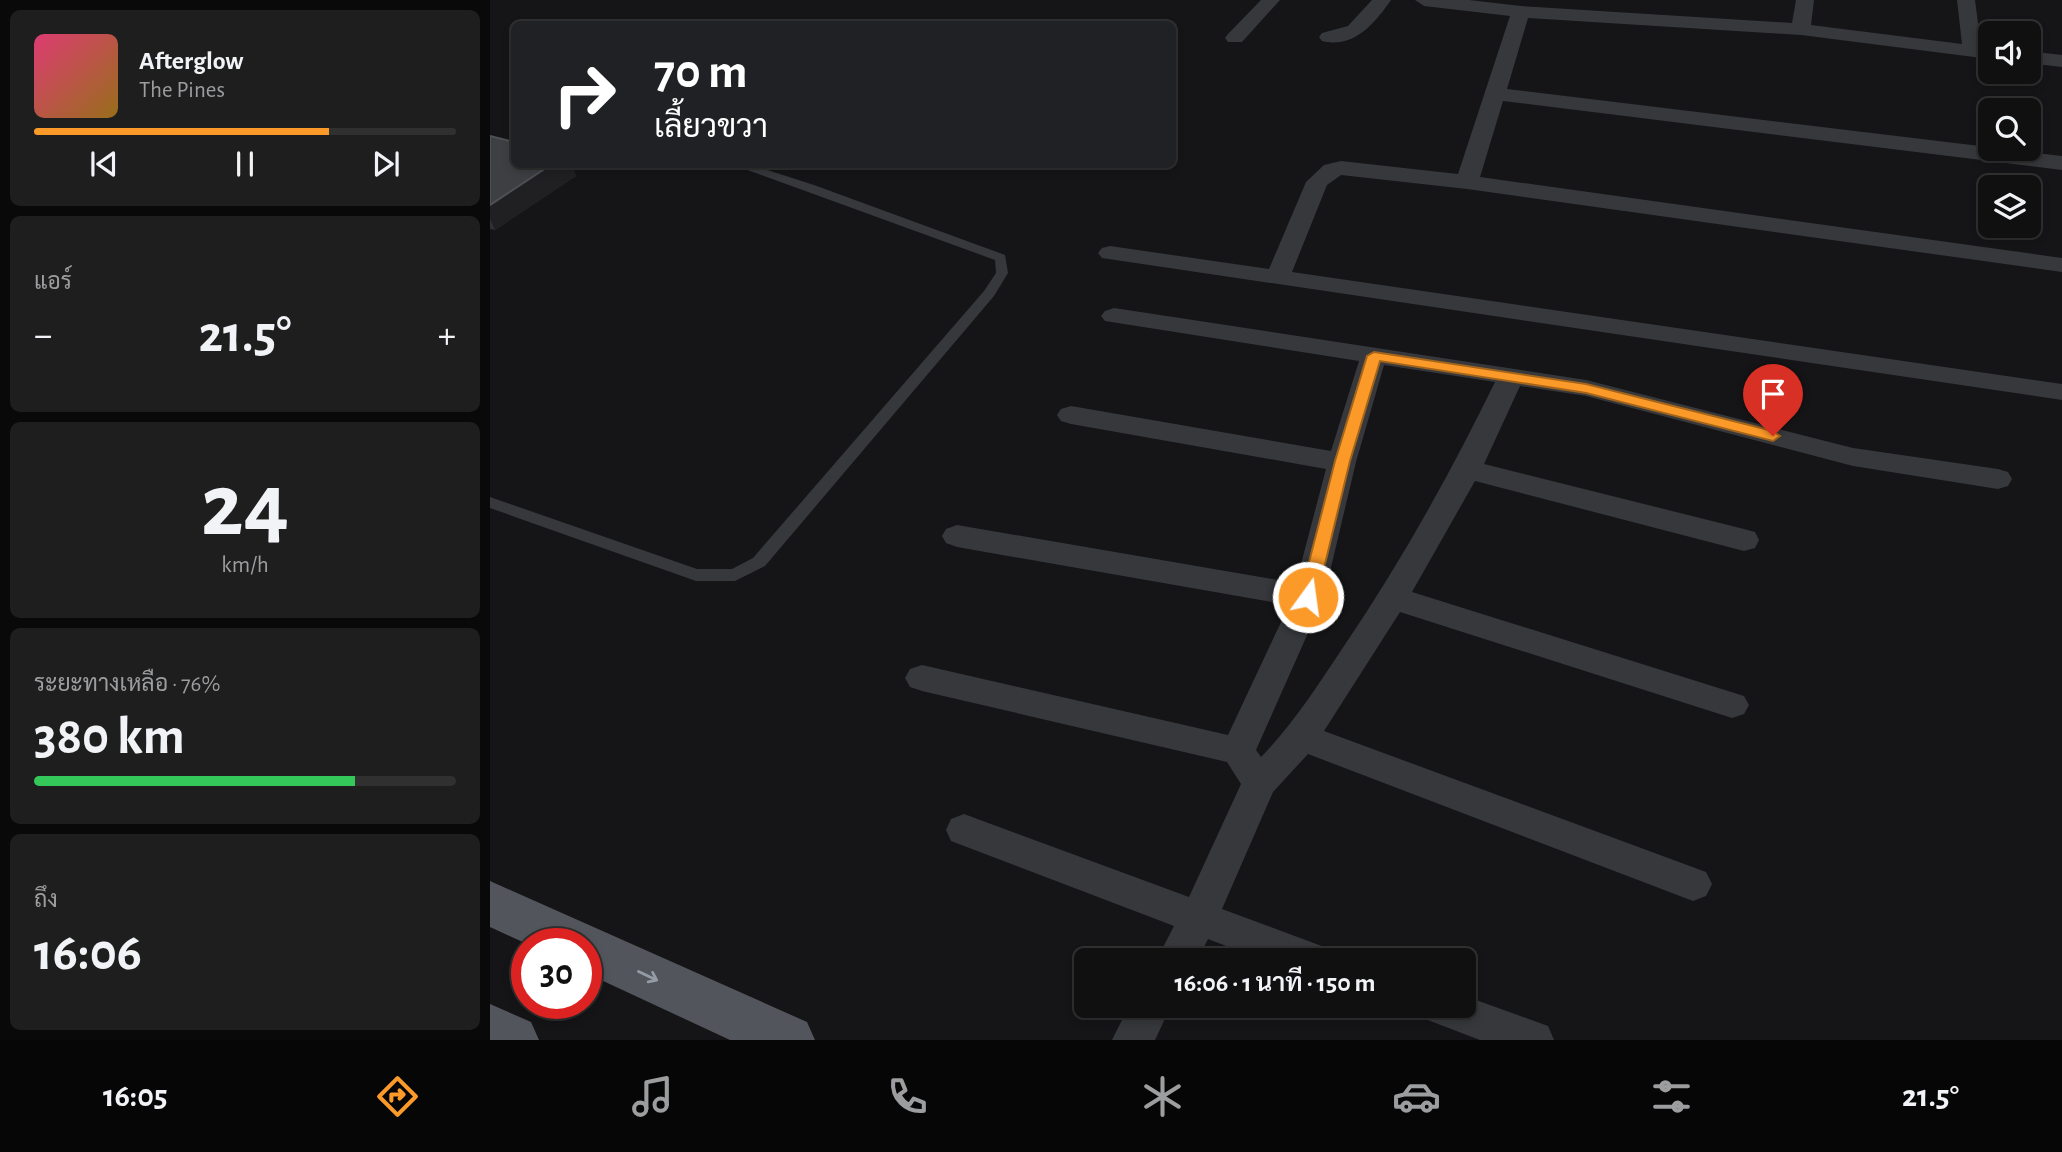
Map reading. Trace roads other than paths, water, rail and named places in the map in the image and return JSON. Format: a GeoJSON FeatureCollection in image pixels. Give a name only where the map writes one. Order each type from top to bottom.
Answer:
{"type":"FeatureCollection","features":[{"type":"Feature","properties":{"kind":"main road"},"geometry":{"type":"LineString","coordinates":[[490,903],[544,928]]}},
{"type":"Feature","properties":{"kind":"main road"},"geometry":{"type":"LineString","coordinates":[[602,955],[788,1040]]}},
{"type":"Feature","properties":{"kind":"main road"},"geometry":{"type":"LineString","coordinates":[[490,1029],[512,1040]]}},
{"type":"Feature","properties":{"kind":"street"},"geometry":{"type":"LineString","coordinates":[[1236,38],[1271,0]]}},
{"type":"Feature","properties":{"kind":"street"},"geometry":{"type":"LineString","coordinates":[[1329,37],[1357,31],[1382,0]]}},
{"type":"Feature","properties":{"kind":"street"},"geometry":{"type":"LineString","coordinates":[[1424,0],[1521,12],[1651,9],[1978,51]]}},
{"type":"Feature","properties":{"kind":"street"},"geometry":{"type":"LineString","coordinates":[[1801,29],[1805,0]]}},
{"type":"Feature","properties":{"kind":"street"},"geometry":{"type":"LineString","coordinates":[[1966,0],[1978,41]]}},
{"type":"Feature","properties":{"kind":"street"},"geometry":{"type":"LineString","coordinates":[[1466,182],[1521,12]]}},
{"type":"Feature","properties":{"kind":"street"},"geometry":{"type":"LineString","coordinates":[[2041,59],[2062,61]]}},
{"type":"Feature","properties":{"kind":"street"},"geometry":{"type":"LineString","coordinates":[[1495,93],[2062,163]]}},
{"type":"Feature","properties":{"kind":"street"},"geometry":{"type":"LineString","coordinates":[[1278,277],[1317,181],[1332,170],[1363,169],[2062,265]]}},
{"type":"Feature","properties":{"kind":"street"},"geometry":{"type":"LineString","coordinates":[[1110,253],[2062,392]]}},
{"type":"Feature","properties":{"kind":"street"},"geometry":{"type":"LineString","coordinates":[[1114,316],[1586,388],[1853,457],[1998,478]]}},
{"type":"Feature","properties":{"kind":"street"},"geometry":{"type":"LineString","coordinates":[[1238,751],[1308,597],[1342,461],[1374,356]]}},
{"type":"Feature","properties":{"kind":"street"},"geometry":{"type":"LineString","coordinates":[[1183,948],[1259,783],[1302,737],[1394,598],[1468,469],[1512,375]]}},
{"type":"Feature","properties":{"kind":"street"},"geometry":{"type":"LineString","coordinates":[[1070,415],[1342,461]]}},
{"type":"Feature","properties":{"kind":"street"},"geometry":{"type":"LineString","coordinates":[[1468,469],[1744,540]]}},
{"type":"Feature","properties":{"kind":"street"},"geometry":{"type":"LineString","coordinates":[[957,536],[1308,597]]}},
{"type":"Feature","properties":{"kind":"street"},"geometry":{"type":"LineString","coordinates":[[1394,598],[1732,705]]}},
{"type":"Feature","properties":{"kind":"street"},"geometry":{"type":"LineString","coordinates":[[922,678],[1238,751],[1259,783]]}},
{"type":"Feature","properties":{"kind":"street"},"geometry":{"type":"LineString","coordinates":[[1302,737],[1693,884]]}},
{"type":"Feature","properties":{"kind":"street"},"geometry":{"type":"LineString","coordinates":[[964,830],[1277,948]]}},
{"type":"Feature","properties":{"kind":"street"},"geometry":{"type":"LineString","coordinates":[[1133,1040],[1145,1018]]}},
{"type":"Feature","properties":{"kind":"street"},"geometry":{"type":"LineString","coordinates":[[1472,1018],[1532,1040]]}},
{"type":"Feature","properties":{"kind":"lane"},"geometry":{"type":"LineString","coordinates":[[490,502],[696,575],[735,575],[759,562],[989,293],[1002,273],[1001,258],[748,168]]}}]}
